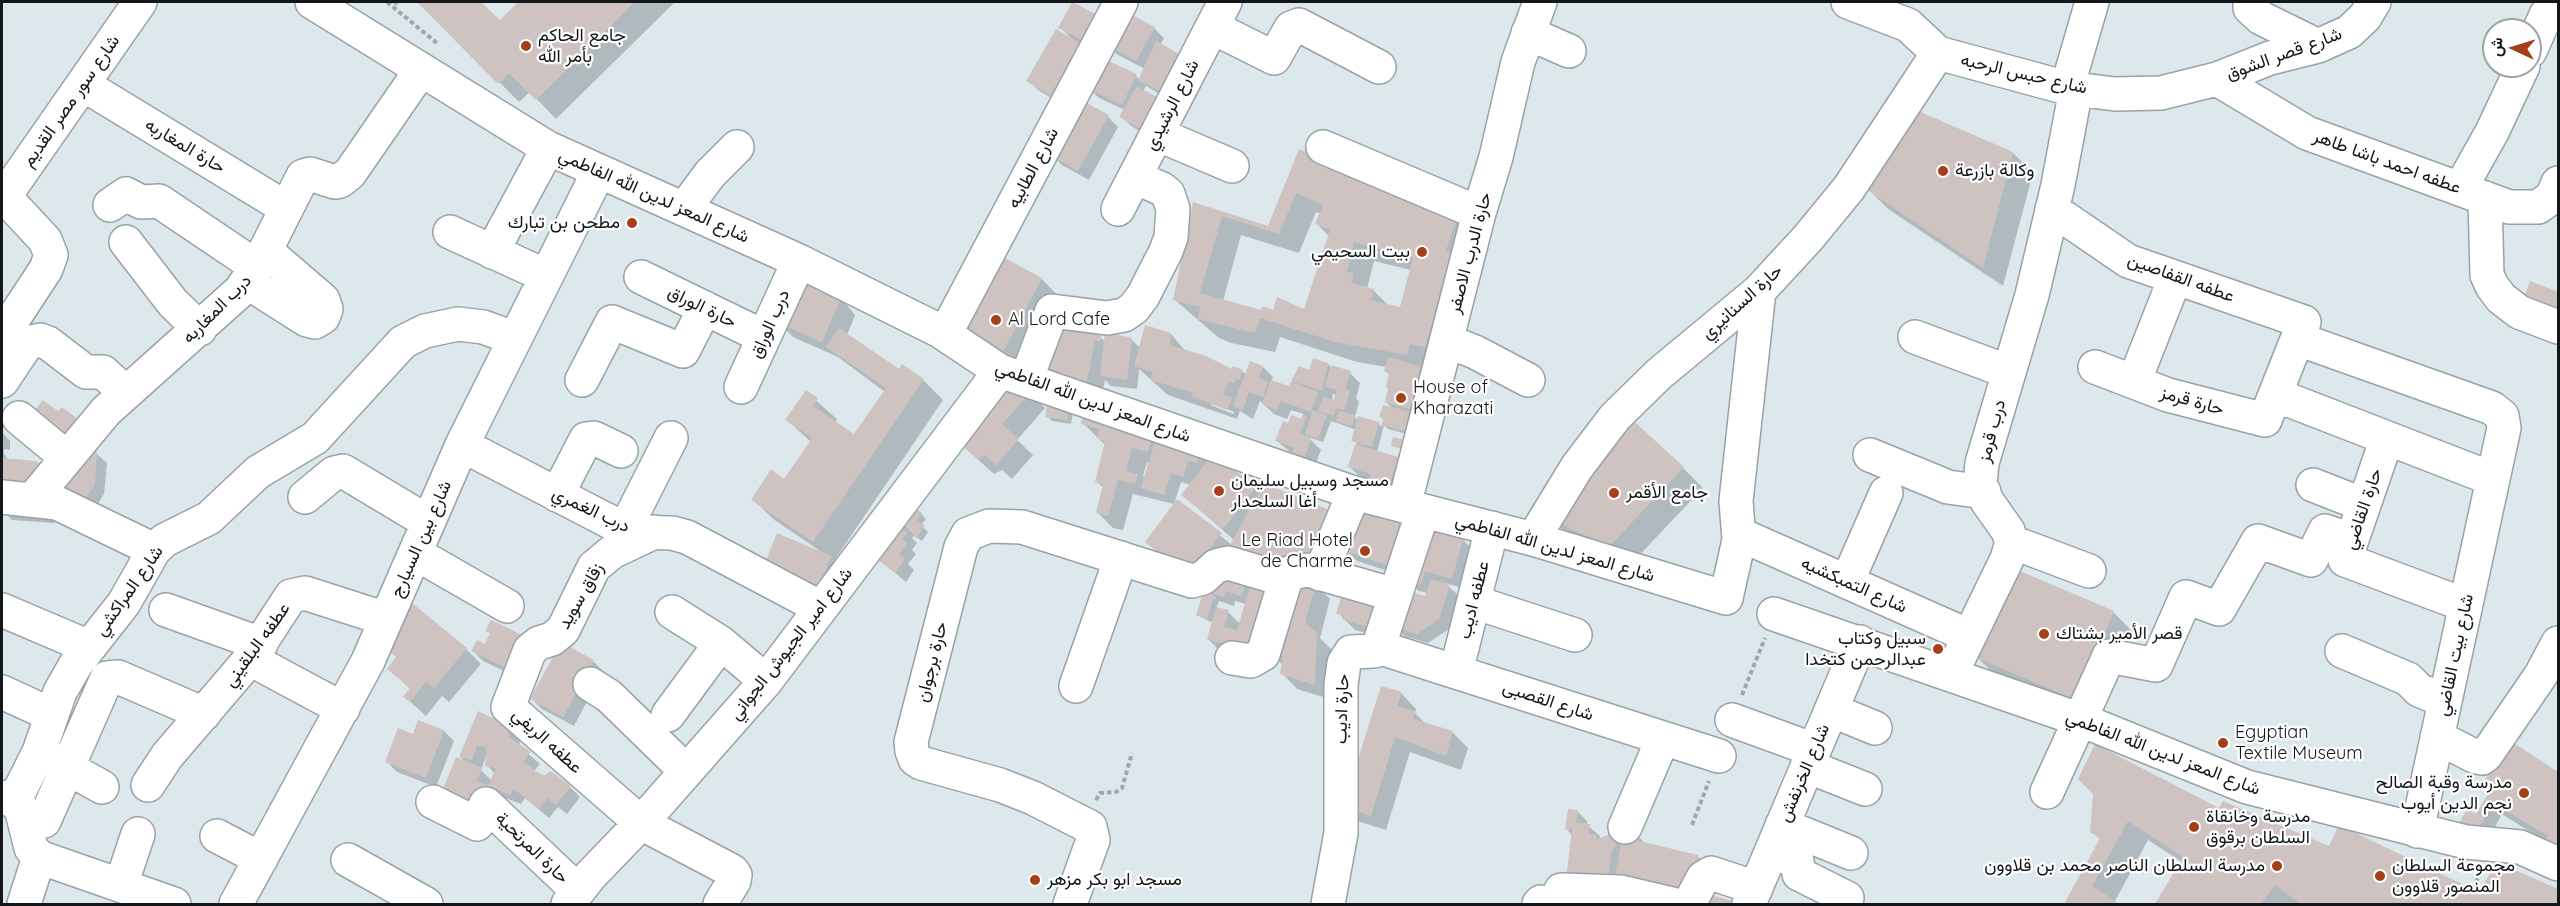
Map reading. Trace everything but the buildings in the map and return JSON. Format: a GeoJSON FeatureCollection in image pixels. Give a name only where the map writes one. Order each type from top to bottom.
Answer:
{"type":"FeatureCollection","features":[{"type":"Feature","properties":{"kind":"street","name":"شارع سور مصر القديم"},"geometry":{"type":"LineString","coordinates":[[3,198],[140,2]]}},
{"type":"Feature","properties":{"kind":"street","name":"شارع المعز لدين الله الفاطمي"},"geometry":{"type":"LineString","coordinates":[[312,2],[429,57],[548,148],[798,261],[945,334],[1013,376],[1354,493],[1533,539],[1726,598],[1739,534]]}},
{"type":"Feature","properties":{"kind":"street","name":"شارع الطابيه"},"geometry":{"type":"LineString","coordinates":[[945,334],[1121,2]]}},
{"type":"Feature","properties":{"kind":"street","name":"حارة الدرب الاصفر"},"geometry":{"type":"LineString","coordinates":[[1414,508],[1447,341],[1528,33],[1540,2]]}},
{"type":"Feature","properties":{"kind":"street","name":"درب قرمز"},"geometry":{"type":"LineString","coordinates":[[2012,542],[2008,531],[1980,484],[1982,463],[2032,294],[2052,209],[2072,88],[2092,2]]}},
{"type":"Feature","properties":{"kind":"street"},"geometry":{"type":"LineString","coordinates":[[2250,2],[2250,8],[2261,18],[2318,46]]}},
{"type":"Feature","properties":{"kind":"street","name":"شارع قصر الشوق"},"geometry":{"type":"LineString","coordinates":[[2217,79],[2270,58],[2318,46],[2349,32],[2365,17],[2374,2]]}},
{"type":"Feature","properties":{"kind":"street"},"geometry":{"type":"LineString","coordinates":[[1861,4],[1908,25],[1938,54]]}},
{"type":"Feature","properties":{"kind":"street"},"geometry":{"type":"LineString","coordinates":[[1219,14],[1274,58],[1291,28],[1299,25],[1379,67]]}},
{"type":"Feature","properties":{"kind":"street","name":"شارع الرشيدي"},"geometry":{"type":"LineString","coordinates":[[1118,209],[1219,14]]}},
{"type":"Feature","properties":{"kind":"street"},"geometry":{"type":"LineString","coordinates":[[2542,24],[2546,15]]}},
{"type":"Feature","properties":{"kind":"street"},"geometry":{"type":"LineString","coordinates":[[1528,33],[1569,51]]}},
{"type":"Feature","properties":{"kind":"street","name":"شارع حبس الرحبه"},"geometry":{"type":"LineString","coordinates":[[1938,54],[2072,88],[2115,94],[2161,93],[2217,79]]}},
{"type":"Feature","properties":{"kind":"street","name":"حارة السنانيري"},"geometry":{"type":"LineString","coordinates":[[1533,539],[1576,467],[1615,417],[1659,374],[1759,291],[1808,238],[1849,188],[1938,54]]}},
{"type":"Feature","properties":{"kind":"street","name":"درب المغاربه"},"geometry":{"type":"LineString","coordinates":[[17,498],[66,458],[106,411],[200,329],[257,267],[303,176],[310,174],[335,182],[350,173],[429,57]]}},
{"type":"Feature","properties":{"kind":"street"},"geometry":{"type":"LineString","coordinates":[[2517,78],[2492,132],[2473,193],[2487,275],[2492,286],[2501,298],[2519,312],[2559,327]]}},
{"type":"Feature","properties":{"kind":"street","name":"عطفه احمد باشا طاهر"},"geometry":{"type":"LineString","coordinates":[[2217,79],[2307,133],[2509,207],[2538,207],[2552,196],[2559,183]]}},
{"type":"Feature","properties":{"kind":"street","name":"حارة المغاربه"},"geometry":{"type":"LineString","coordinates":[[84,85],[286,208]]}},
{"type":"Feature","properties":{"kind":"street"},"geometry":{"type":"LineString","coordinates":[[1157,134],[1232,166]]}},
{"type":"Feature","properties":{"kind":"street"},"geometry":{"type":"LineString","coordinates":[[684,209],[710,174],[737,147]]}},
{"type":"Feature","properties":{"kind":"street"},"geometry":{"type":"LineString","coordinates":[[1323,147],[1479,213]]}},
{"type":"Feature","properties":{"kind":"street"},"geometry":{"type":"LineString","coordinates":[[492,252],[548,148]]}},
{"type":"Feature","properties":{"kind":"street","name":"شارع بين السيارج"},"geometry":{"type":"LineString","coordinates":[[236,904],[342,709],[386,619],[462,445],[599,171]]}},
{"type":"Feature","properties":{"kind":"street","name":"شارع امير الجيوش الجواني"},"geometry":{"type":"LineString","coordinates":[[573,898],[766,681],[821,608],[1013,376],[1052,311],[1107,318],[1129,312],[1143,296],[1171,237],[1173,209],[1168,194],[1135,177]]}},
{"type":"Feature","properties":{"kind":"street"},"geometry":{"type":"LineString","coordinates":[[110,205],[124,195],[144,203],[159,201],[257,267]]}},
{"type":"Feature","properties":{"kind":"street"},"geometry":{"type":"LineString","coordinates":[[2,381],[12,338],[51,255],[45,240],[3,198]]}},
{"type":"Feature","properties":{"kind":"street","name":"عطفه القفاصين"},"geometry":{"type":"LineString","coordinates":[[2052,209],[2128,261],[2304,322],[2298,339]]}},
{"type":"Feature","properties":{"kind":"street"},"geometry":{"type":"LineString","coordinates":[[450,232],[546,276]]}},
{"type":"Feature","properties":{"kind":"street"},"geometry":{"type":"LineString","coordinates":[[126,242],[172,303],[200,329]]}},
{"type":"Feature","properties":{"kind":"street","name":"درب الوراق"},"geometry":{"type":"LineString","coordinates":[[741,387],[798,261]]}},
{"type":"Feature","properties":{"kind":"street","name":"حارة الوراق"},"geometry":{"type":"LineString","coordinates":[[641,276],[764,337]]}},
{"type":"Feature","properties":{"kind":"street"},"geometry":{"type":"LineString","coordinates":[[2134,382],[2175,278]]}},
{"type":"Feature","properties":{"kind":"street"},"geometry":{"type":"LineString","coordinates":[[1739,534],[1736,501],[1759,291]]}},
{"type":"Feature","properties":{"kind":"street"},"geometry":{"type":"LineString","coordinates":[[582,380],[612,322],[683,351],[705,308]]}},
{"type":"Feature","properties":{"kind":"street","name":"شارع المراكشي"},"geometry":{"type":"LineString","coordinates":[[8,797],[53,760],[52,715],[60,692],[89,647],[124,603],[154,550],[165,540],[208,518],[258,472],[315,438],[403,342],[425,332],[458,324],[483,327],[514,338]]}},
{"type":"Feature","properties":{"kind":"street"},"geometry":{"type":"LineString","coordinates":[[1915,337],[2009,372]]}},
{"type":"Feature","properties":{"kind":"street"},"geometry":{"type":"LineString","coordinates":[[12,338],[40,340],[48,343],[86,372],[103,372],[126,393]]}},
{"type":"Feature","properties":{"kind":"street"},"geometry":{"type":"LineString","coordinates":[[2298,339],[2276,395],[2493,479]]}},
{"type":"Feature","properties":{"kind":"street","name":"شارع بيت القاضي"},"geometry":{"type":"LineString","coordinates":[[2298,339],[2492,408],[2502,416],[2504,428],[2417,831]]}},
{"type":"Feature","properties":{"kind":"street"},"geometry":{"type":"LineString","coordinates":[[1447,341],[1475,352],[1528,380]]}},
{"type":"Feature","properties":{"kind":"street","name":"حارة قرمز"},"geometry":{"type":"LineString","coordinates":[[2095,367],[2168,395],[2262,420],[2267,418],[2276,395]]}},
{"type":"Feature","properties":{"kind":"street"},"geometry":{"type":"LineString","coordinates":[[19,418],[66,458]]}},
{"type":"Feature","properties":{"kind":"street"},"geometry":{"type":"LineString","coordinates":[[557,495],[586,439],[594,438],[621,452]]}},
{"type":"Feature","properties":{"kind":"street"},"geometry":{"type":"LineString","coordinates":[[639,530],[671,438]]}},
{"type":"Feature","properties":{"kind":"street","name":"حارة القاضي"},"geometry":{"type":"LineString","coordinates":[[2387,438],[2345,560],[2465,605]]}},
{"type":"Feature","properties":{"kind":"street","name":"درب الغمري"},"geometry":{"type":"LineString","coordinates":[[462,445],[557,495],[639,530],[687,537],[821,608]]}},
{"type":"Feature","properties":{"kind":"street"},"geometry":{"type":"LineString","coordinates":[[1870,455],[1948,487],[1984,492]]}},
{"type":"Feature","properties":{"kind":"street"},"geometry":{"type":"LineString","coordinates":[[305,497],[334,473],[343,471],[428,522]]}},
{"type":"Feature","properties":{"kind":"street"},"geometry":{"type":"LineString","coordinates":[[2313,485],[2364,505]]}},
{"type":"Feature","properties":{"kind":"street"},"geometry":{"type":"LineString","coordinates":[[1320,574],[1354,493]]}},
{"type":"Feature","properties":{"kind":"street"},"geometry":{"type":"LineString","coordinates":[[1847,582],[1886,493]]}},
{"type":"Feature","properties":{"kind":"street"},"geometry":{"type":"LineString","coordinates":[[17,498],[69,507],[154,550]]}},
{"type":"Feature","properties":{"kind":"street"},"geometry":{"type":"LineString","coordinates":[[1378,647],[1395,595],[1414,508]]}},
{"type":"Feature","properties":{"kind":"street","name":"حارة برجوان"},"geometry":{"type":"LineString","coordinates":[[1090,828],[1008,788],[921,763],[915,759],[911,742],[961,547],[968,534],[989,526],[1022,527],[1192,581],[1203,578],[1222,563],[1272,576],[1287,575],[1301,570],[1395,595]]}},
{"type":"Feature","properties":{"kind":"street","name":"عطفه اديب"},"geometry":{"type":"LineString","coordinates":[[1456,672],[1492,528]]}},
{"type":"Feature","properties":{"kind":"street","name":"زقاق سويد"},"geometry":{"type":"LineString","coordinates":[[539,643],[552,639],[562,630],[588,577],[603,559],[639,530]]}},
{"type":"Feature","properties":{"kind":"street"},"geometry":{"type":"LineString","coordinates":[[2047,792],[2109,656],[2156,665],[2186,597],[2219,609],[2258,541],[2311,560],[2325,531],[2351,540]]}},
{"type":"Feature","properties":{"kind":"street","name":"شارع التمبكشيه"},"geometry":{"type":"LineString","coordinates":[[1739,534],[1969,636]]}},
{"type":"Feature","properties":{"kind":"street"},"geometry":{"type":"LineString","coordinates":[[1951,674],[2007,559],[2012,542],[2090,571]]}},
{"type":"Feature","properties":{"kind":"street"},"geometry":{"type":"LineString","coordinates":[[415,553],[507,606]]}},
{"type":"Feature","properties":{"kind":"street"},"geometry":{"type":"LineString","coordinates":[[1076,686],[1122,558]]}},
{"type":"Feature","properties":{"kind":"street"},"geometry":{"type":"LineString","coordinates":[[1232,658],[1251,661],[1263,654],[1287,575]]}},
{"type":"Feature","properties":{"kind":"street","name":"عطفه البلقيني"},"geometry":{"type":"LineString","coordinates":[[148,785],[167,756],[256,652],[291,596],[305,593],[386,619]]}},
{"type":"Feature","properties":{"kind":"street"},"geometry":{"type":"LineString","coordinates":[[1474,602],[1575,635]]}},
{"type":"Feature","properties":{"kind":"street"},"geometry":{"type":"LineString","coordinates":[[2,610],[89,647]]}},
{"type":"Feature","properties":{"kind":"street"},"geometry":{"type":"LineString","coordinates":[[166,610],[256,652],[342,709]]}},
{"type":"Feature","properties":{"kind":"street"},"geometry":{"type":"LineString","coordinates":[[672,612],[721,643],[766,681]]}},
{"type":"Feature","properties":{"kind":"street","name":"شارع المعز لدين الله الفاطمي"},"geometry":{"type":"LineString","coordinates":[[1774,614],[2081,720],[2247,787],[2417,831],[2473,843],[2520,847],[2559,864]]}},
{"type":"Feature","properties":{"kind":"street","name":"شارع الخرنفش"},"geometry":{"type":"LineString","coordinates":[[1752,896],[1860,642]]}},
{"type":"Feature","properties":{"kind":"street","name":"عطفه الريفي"},"geometry":{"type":"LineString","coordinates":[[539,643],[530,650],[509,699],[510,710],[640,823]]}},
{"type":"Feature","properties":{"kind":"street"},"geometry":{"type":"LineString","coordinates":[[668,715],[721,643]]}},
{"type":"Feature","properties":{"kind":"street"},"geometry":{"type":"LineString","coordinates":[[2436,737],[2482,758],[2541,675],[2559,643]]}},
{"type":"Feature","properties":{"kind":"street","name":"شارع القصبى"},"geometry":{"type":"LineString","coordinates":[[1378,647],[1719,756]]}},
{"type":"Feature","properties":{"kind":"street","name":"حارة اديب"},"geometry":{"type":"LineString","coordinates":[[1328,904],[1341,833],[1341,685],[1344,663],[1351,652],[1374,651],[1378,647]]}},
{"type":"Feature","properties":{"kind":"street"},"geometry":{"type":"LineString","coordinates":[[2342,651],[2408,679],[2419,690],[2445,701]]}},
{"type":"Feature","properties":{"kind":"street"},"geometry":{"type":"LineString","coordinates":[[44,821],[53,760],[107,678],[118,677],[204,714]]}},
{"type":"Feature","properties":{"kind":"street"},"geometry":{"type":"LineString","coordinates":[[590,684],[609,696],[686,771]]}},
{"type":"Feature","properties":{"kind":"street"},"geometry":{"type":"LineString","coordinates":[[2,692],[52,715]]}},
{"type":"Feature","properties":{"kind":"street"},"geometry":{"type":"LineString","coordinates":[[1831,710],[1875,728]]}},
{"type":"Feature","properties":{"kind":"street"},"geometry":{"type":"LineString","coordinates":[[1732,720],[1811,758],[1865,789]]}},
{"type":"Feature","properties":{"kind":"street"},"geometry":{"type":"LineString","coordinates":[[1625,826],[1663,738]]}},
{"type":"Feature","properties":{"kind":"street"},"geometry":{"type":"LineString","coordinates":[[53,760],[102,787]]}},
{"type":"Feature","properties":{"kind":"street"},"geometry":{"type":"LineString","coordinates":[[8,797],[24,815],[31,848],[39,857],[174,904]]}},
{"type":"Feature","properties":{"kind":"street","name":"حارة المرتحية"},"geometry":{"type":"LineString","coordinates":[[433,802],[477,824],[486,804],[573,898]]}},
{"type":"Feature","properties":{"kind":"street"},"geometry":{"type":"LineString","coordinates":[[640,823],[735,875],[720,904]]}},
{"type":"Feature","properties":{"kind":"street"},"geometry":{"type":"LineString","coordinates":[[1070,904],[1093,840],[1090,828]]}},
{"type":"Feature","properties":{"kind":"street"},"geometry":{"type":"LineString","coordinates":[[121,885],[138,834]]}},
{"type":"Feature","properties":{"kind":"street"},"geometry":{"type":"LineString","coordinates":[[216,836],[261,859]]}},
{"type":"Feature","properties":{"kind":"street"},"geometry":{"type":"LineString","coordinates":[[1777,839],[1851,853]]}},
{"type":"Feature","properties":{"kind":"street"},"geometry":{"type":"LineString","coordinates":[[1777,839],[1797,861],[1799,874],[1847,898]]}},
{"type":"Feature","properties":{"kind":"street"},"geometry":{"type":"LineString","coordinates":[[24,904],[39,857]]}},
{"type":"Feature","properties":{"kind":"street"},"geometry":{"type":"LineString","coordinates":[[348,860],[426,904]]}},
{"type":"Feature","properties":{"kind":"street"},"geometry":{"type":"LineString","coordinates":[[1689,904],[1702,878],[1711,873],[1752,896]]}},
{"type":"Feature","properties":{"kind":"street"},"geometry":{"type":"LineString","coordinates":[[1539,904],[1541,902],[1555,904],[1561,890],[1622,892],[1672,904]]}},
{"type":"Feature","properties":{"kind":"path"},"geometry":{"type":"LineString","coordinates":[[387,2],[429,57]]}},
{"type":"Feature","properties":{"kind":"path"},"geometry":{"type":"LineString","coordinates":[[1090,828],[1100,793],[1116,792],[1122,788],[1132,753]]}},
{"type":"Feature","properties":{"kind":"place","name":"جامع الحاكم بأمر الله"},"geometry":{"type":"Point","coordinates":[526,46]}},
{"type":"Feature","properties":{"kind":"place","name":"وكالة بازرعة"},"geometry":{"type":"Point","coordinates":[1943,171]}},
{"type":"Feature","properties":{"kind":"place","name":"مطحن بن تبارك"},"geometry":{"type":"Point","coordinates":[632,223]}},
{"type":"Feature","properties":{"kind":"place","name":"بيت السحيمي"},"geometry":{"type":"Point","coordinates":[1422,252]}},
{"type":"Feature","properties":{"kind":"place","name":"Al Lord Cafe"},"geometry":{"type":"Point","coordinates":[996,320]}},
{"type":"Feature","properties":{"kind":"place","name":"House of Kharazati"},"geometry":{"type":"Point","coordinates":[1401,398]}},
{"type":"Feature","properties":{"kind":"place","name":"مسجد وسبيل سليمان أغا السلحدار"},"geometry":{"type":"Point","coordinates":[1219,491]}},
{"type":"Feature","properties":{"kind":"place","name":"جامع الأقمر"},"geometry":{"type":"Point","coordinates":[1614,493]}},
{"type":"Feature","properties":{"kind":"place","name":"Le Riad Hotel de Charme"},"geometry":{"type":"Point","coordinates":[1365,551]}},
{"type":"Feature","properties":{"kind":"place","name":"قصر الأمير بشتاك"},"geometry":{"type":"Point","coordinates":[2044,634]}},
{"type":"Feature","properties":{"kind":"place","name":"سبيل وكتاب عبدالرحمن كتخدا"},"geometry":{"type":"Point","coordinates":[1938,649]}},
{"type":"Feature","properties":{"kind":"place","name":"Egyptian Textile Museum"},"geometry":{"type":"Point","coordinates":[2223,743]}},
{"type":"Feature","properties":{"kind":"place","name":"مدرسة وقبة الصالح نجم الدين أيوب"},"geometry":{"type":"Point","coordinates":[2524,793]}},
{"type":"Feature","properties":{"kind":"place","name":"مدرسة وخانقاة السلطان برقوق"},"geometry":{"type":"Point","coordinates":[2194,827]}},
{"type":"Feature","properties":{"kind":"place","name":"مدرسة السلطان الناصر محمد بن قلاوون"},"geometry":{"type":"Point","coordinates":[2277,866]}},
{"type":"Feature","properties":{"kind":"place","name":"مجموعة السلطان المنصور قلاوون"},"geometry":{"type":"Point","coordinates":[2380,876]}},
{"type":"Feature","properties":{"kind":"place","name":"مسجد ابو بكر مزهر"},"geometry":{"type":"Point","coordinates":[1035,880]}}]}
